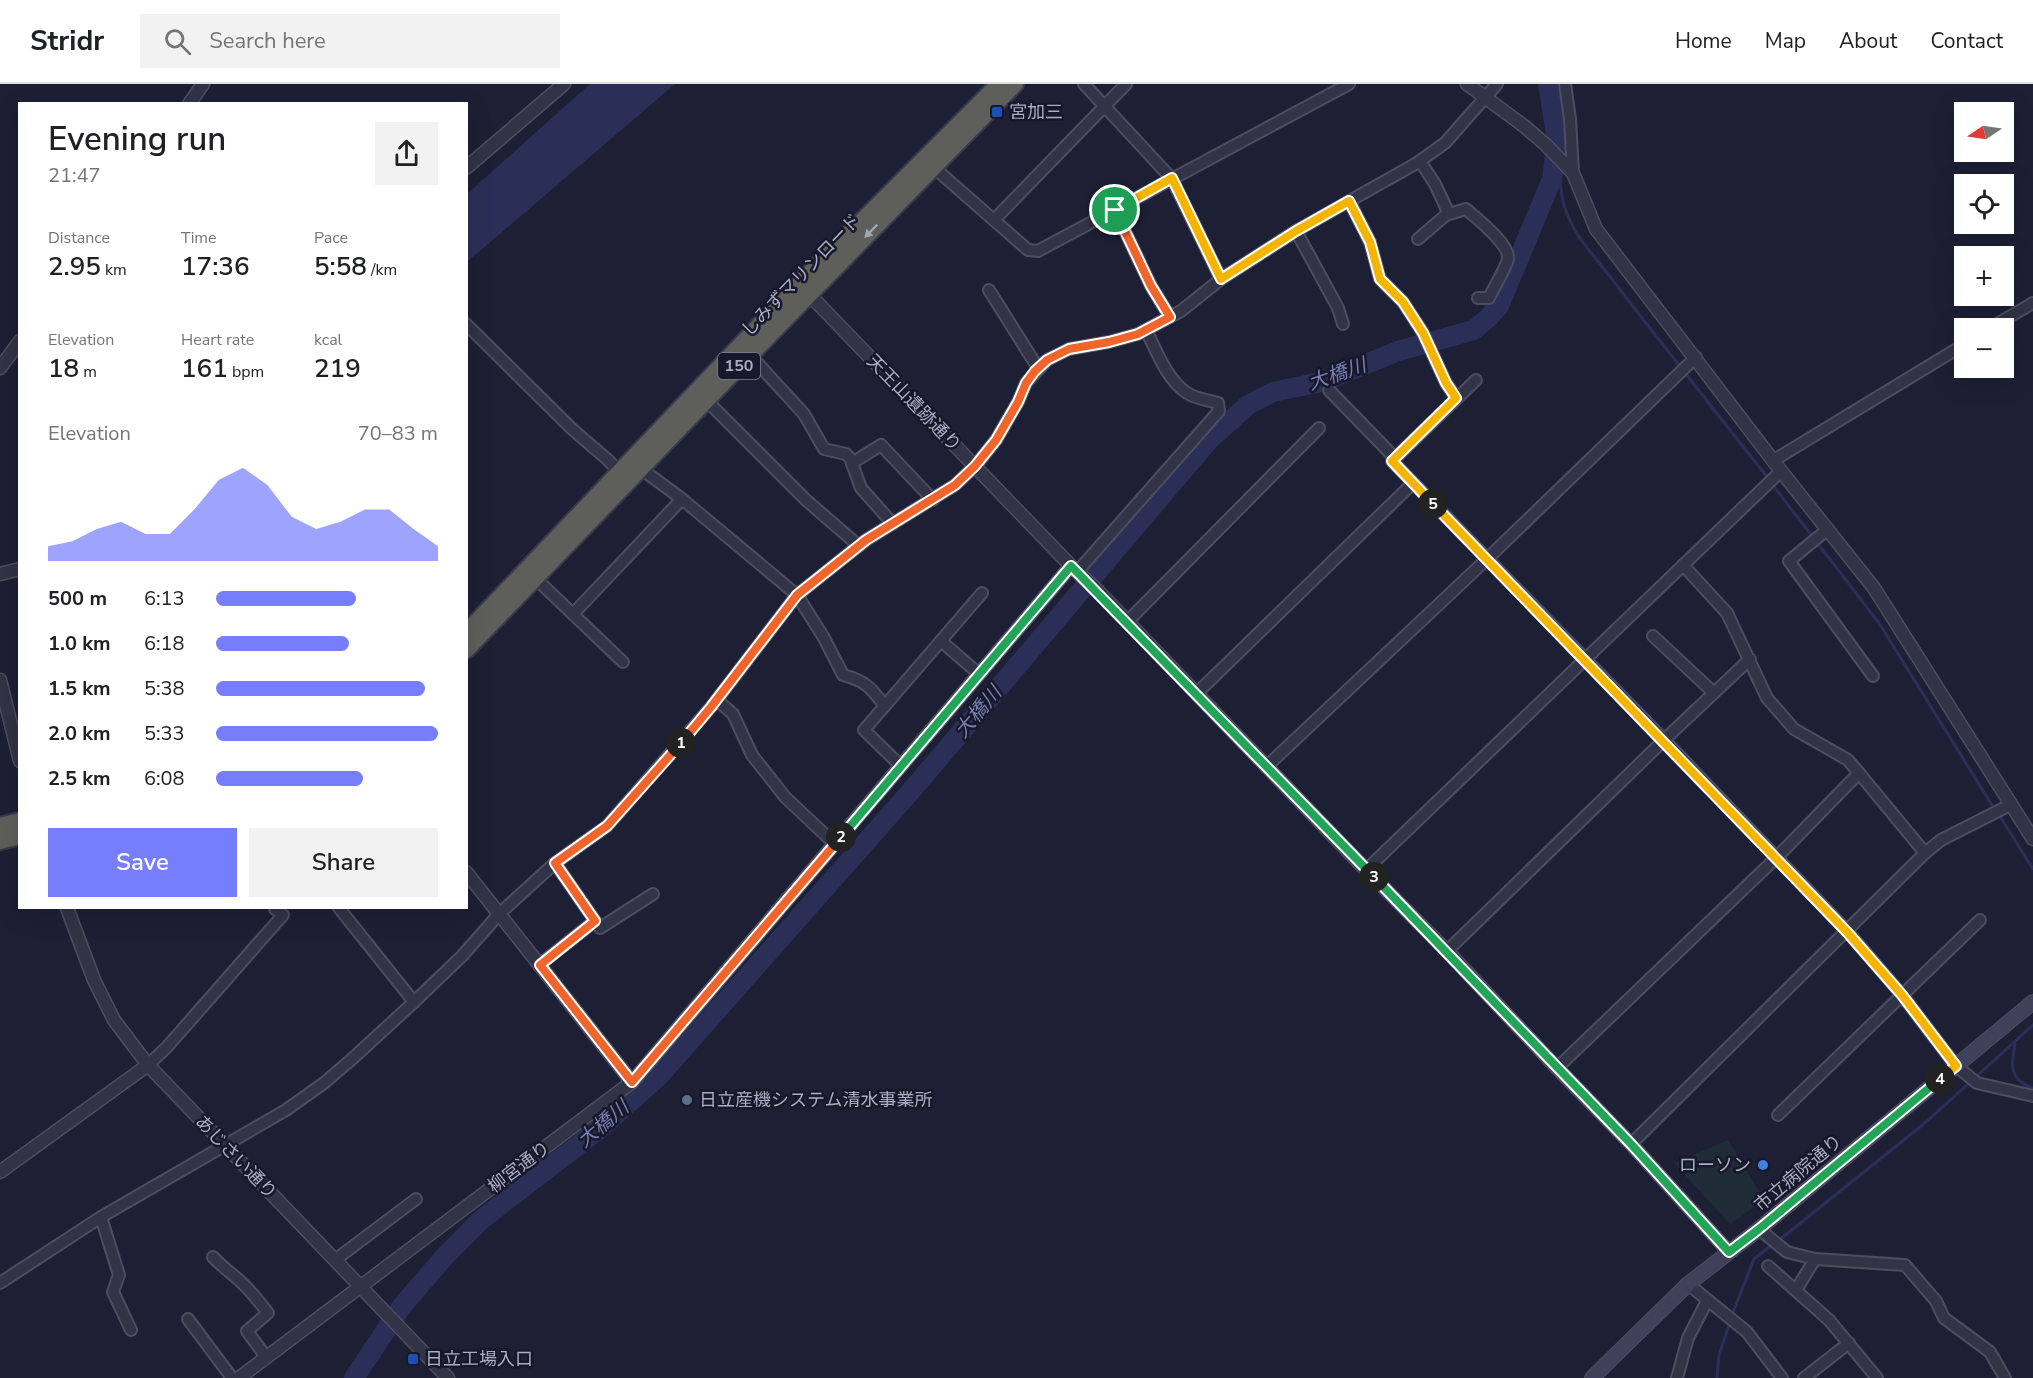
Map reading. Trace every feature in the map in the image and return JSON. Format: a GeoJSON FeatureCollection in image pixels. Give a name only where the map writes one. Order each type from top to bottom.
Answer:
{"type":"FeatureCollection","features":[{"type":"Feature","properties":{"kind":"highway","name":"しみずマリンロード"},"geometry":{"type":"LineString","coordinates":[[929,163],[999,84]]}},
{"type":"Feature","properties":{"kind":"highway","name":"しみずマリンロード"},"geometry":{"type":"LineString","coordinates":[[468,648],[619,472],[929,163],[1015,84]]}},
{"type":"Feature","properties":{"kind":"highway","name":"しみずマリンロード"},"geometry":{"type":"LineString","coordinates":[[468,631],[531,574],[640,468],[750,355],[805,289]]}},
{"type":"Feature","properties":{"kind":"highway"},"geometry":{"type":"LineString","coordinates":[[0,826],[18,822]]}},
{"type":"Feature","properties":{"kind":"highway"},"geometry":{"type":"LineString","coordinates":[[0,841],[18,836]]}},
{"type":"Feature","properties":{"kind":"main road","name":"市立病院通り"},"geometry":{"type":"LineString","coordinates":[[1592,1378],[1688,1284],[1759,1229],[2033,1002]]}},
{"type":"Feature","properties":{"kind":"street"},"geometry":{"type":"LineString","coordinates":[[190,102],[203,84]]}},
{"type":"Feature","properties":{"kind":"street"},"geometry":{"type":"LineString","coordinates":[[468,166],[564,84]]}},
{"type":"Feature","properties":{"kind":"street"},"geometry":{"type":"LineString","coordinates":[[1084,84],[1172,178],[1221,279]]}},
{"type":"Feature","properties":{"kind":"street"},"geometry":{"type":"LineString","coordinates":[[994,220],[1126,84]]}},
{"type":"Feature","properties":{"kind":"street"},"geometry":{"type":"LineString","coordinates":[[929,163],[1028,250],[1038,251],[1348,84]]}},
{"type":"Feature","properties":{"kind":"street"},"geometry":{"type":"LineString","coordinates":[[1467,84],[1545,144],[1569,168],[1596,229],[1886,606],[2033,839]]}},
{"type":"Feature","properties":{"kind":"street"},"geometry":{"type":"LineString","coordinates":[[0,1283],[101,1217],[286,1110],[324,1083],[414,1002],[462,956],[499,914],[555,863],[607,826],[685,739],[797,595],[859,546],[955,485],[975,466],[996,440],[1026,383],[1047,360],[1069,349],[1138,334],[1170,317],[1221,279],[1296,231],[1420,161],[1445,143],[1497,84]]}},
{"type":"Feature","properties":{"kind":"street"},"geometry":{"type":"LineString","coordinates":[[1565,84],[1570,119],[1569,168]]}},
{"type":"Feature","properties":{"kind":"street"},"geometry":{"type":"LineString","coordinates":[[1420,161],[1435,184],[1449,214]]}},
{"type":"Feature","properties":{"kind":"street"},"geometry":{"type":"LineString","coordinates":[[1349,201],[1370,242],[1380,279],[1403,302],[1423,333],[1446,383],[1456,398]]}},
{"type":"Feature","properties":{"kind":"street"},"geometry":{"type":"LineString","coordinates":[[1418,238],[1449,214],[1466,209],[1497,239],[1507,252],[1508,259],[1489,297],[1478,298]]}},
{"type":"Feature","properties":{"kind":"street"},"geometry":{"type":"LineString","coordinates":[[1115,210],[1151,286],[1170,317]]}},
{"type":"Feature","properties":{"kind":"street"},"geometry":{"type":"LineString","coordinates":[[1296,231],[1338,308],[1343,324]]}},
{"type":"Feature","properties":{"kind":"street","name":"天王山遺跡通り"},"geometry":{"type":"LineString","coordinates":[[805,289],[1127,622]]}},
{"type":"Feature","properties":{"kind":"street"},"geometry":{"type":"LineString","coordinates":[[989,290],[1038,368]]}},
{"type":"Feature","properties":{"kind":"street"},"geometry":{"type":"LineString","coordinates":[[2007,318],[2033,303]]}},
{"type":"Feature","properties":{"kind":"street"},"geometry":{"type":"LineString","coordinates":[[468,326],[619,472]]}},
{"type":"Feature","properties":{"kind":"street"},"geometry":{"type":"LineString","coordinates":[[1076,571],[1219,411],[1218,403],[1197,397],[1179,387],[1168,373],[1146,330]]}},
{"type":"Feature","properties":{"kind":"street"},"geometry":{"type":"LineString","coordinates":[[0,368],[18,344]]}},
{"type":"Feature","properties":{"kind":"street"},"geometry":{"type":"LineString","coordinates":[[1366,870],[1683,565],[1777,465],[1954,351]]}},
{"type":"Feature","properties":{"kind":"street"},"geometry":{"type":"LineString","coordinates":[[750,355],[804,414],[824,449],[846,454],[852,463],[861,488],[893,524]]}},
{"type":"Feature","properties":{"kind":"street"},"geometry":{"type":"LineString","coordinates":[[1266,767],[1487,559],[1696,357]]}},
{"type":"Feature","properties":{"kind":"street"},"geometry":{"type":"LineString","coordinates":[[1476,380],[1392,461],[1586,659],[1847,932],[1902,995],[1956,1066],[1977,1083],[2033,1096]]}},
{"type":"Feature","properties":{"kind":"street"},"geometry":{"type":"LineString","coordinates":[[1329,390],[1395,458]]}},
{"type":"Feature","properties":{"kind":"street"},"geometry":{"type":"LineString","coordinates":[[706,400],[806,500],[859,546]]}},
{"type":"Feature","properties":{"kind":"street"},"geometry":{"type":"LineString","coordinates":[[1319,428],[1127,622],[1447,951],[1631,1144],[1729,1252]]}},
{"type":"Feature","properties":{"kind":"street"},"geometry":{"type":"LineString","coordinates":[[852,463],[881,446],[933,500]]}},
{"type":"Feature","properties":{"kind":"street"},"geometry":{"type":"LineString","coordinates":[[640,468],[797,595],[824,638],[843,675],[859,679],[868,685],[885,706]]}},
{"type":"Feature","properties":{"kind":"street"},"geometry":{"type":"LineString","coordinates":[[1196,694],[1413,483]]}},
{"type":"Feature","properties":{"kind":"street"},"geometry":{"type":"LineString","coordinates":[[573,614],[682,500]]}},
{"type":"Feature","properties":{"kind":"street"},"geometry":{"type":"LineString","coordinates":[[1828,529],[1789,561],[1874,676]]}},
{"type":"Feature","properties":{"kind":"street"},"geometry":{"type":"LineString","coordinates":[[1683,565],[1727,613],[1767,698],[1794,729],[1848,760],[1925,854]]}},
{"type":"Feature","properties":{"kind":"street"},"geometry":{"type":"LineString","coordinates":[[0,574],[18,570]]}},
{"type":"Feature","properties":{"kind":"street","name":"柳宮通り"},"geometry":{"type":"LineString","coordinates":[[239,1378],[632,1082],[979,675],[1076,571]]}},
{"type":"Feature","properties":{"kind":"street"},"geometry":{"type":"LineString","coordinates":[[531,574],[623,662]]}},
{"type":"Feature","properties":{"kind":"street"},"geometry":{"type":"LineString","coordinates":[[901,766],[864,730],[982,593]]}},
{"type":"Feature","properties":{"kind":"street"},"geometry":{"type":"LineString","coordinates":[[1653,636],[1714,693]]}},
{"type":"Feature","properties":{"kind":"street"},"geometry":{"type":"LineString","coordinates":[[940,641],[979,675]]}},
{"type":"Feature","properties":{"kind":"street"},"geometry":{"type":"LineString","coordinates":[[1447,951],[1750,659]]}},
{"type":"Feature","properties":{"kind":"street"},"geometry":{"type":"LineString","coordinates":[[0,680],[18,753]]}},
{"type":"Feature","properties":{"kind":"street"},"geometry":{"type":"LineString","coordinates":[[717,700],[733,714],[752,755],[785,797],[835,844]]}},
{"type":"Feature","properties":{"kind":"street"},"geometry":{"type":"LineString","coordinates":[[1557,1068],[1777,857],[1859,773]]}},
{"type":"Feature","properties":{"kind":"street"},"geometry":{"type":"LineString","coordinates":[[1631,1144],[1925,854],[1941,840],[2010,805]]}},
{"type":"Feature","properties":{"kind":"street"},"geometry":{"type":"LineString","coordinates":[[555,863],[600,928],[653,894]]}},
{"type":"Feature","properties":{"kind":"street"},"geometry":{"type":"LineString","coordinates":[[468,875],[632,1082]]}},
{"type":"Feature","properties":{"kind":"street","name":"あじさい通り"},"geometry":{"type":"LineString","coordinates":[[67,909],[94,980],[114,1020],[148,1065],[448,1378]]}},
{"type":"Feature","properties":{"kind":"street"},"geometry":{"type":"LineString","coordinates":[[0,1172],[148,1065],[167,1047],[282,915],[275,909]]}},
{"type":"Feature","properties":{"kind":"street"},"geometry":{"type":"LineString","coordinates":[[340,909],[414,1002]]}},
{"type":"Feature","properties":{"kind":"street"},"geometry":{"type":"LineString","coordinates":[[1778,1115],[1980,920]]}},
{"type":"Feature","properties":{"kind":"street"},"geometry":{"type":"LineString","coordinates":[[540,965],[595,921]]}},
{"type":"Feature","properties":{"kind":"street"},"geometry":{"type":"LineString","coordinates":[[334,1260],[416,1199]]}},
{"type":"Feature","properties":{"kind":"street"},"geometry":{"type":"LineString","coordinates":[[101,1217],[119,1275],[113,1292],[131,1330]]}},
{"type":"Feature","properties":{"kind":"street"},"geometry":{"type":"LineString","coordinates":[[1759,1229],[1787,1252],[1815,1258],[1905,1265],[1936,1301],[1944,1318],[1953,1327],[1990,1352],[2005,1378]]}},
{"type":"Feature","properties":{"kind":"street"},"geometry":{"type":"LineString","coordinates":[[213,1257],[247,1288],[268,1313],[247,1332],[266,1357]]}},
{"type":"Feature","properties":{"kind":"street"},"geometry":{"type":"LineString","coordinates":[[1796,1290],[1815,1258]]}},
{"type":"Feature","properties":{"kind":"street"},"geometry":{"type":"LineString","coordinates":[[1768,1266],[1829,1320],[1877,1378]]}},
{"type":"Feature","properties":{"kind":"street"},"geometry":{"type":"LineString","coordinates":[[1688,1284],[1747,1332],[1782,1378]]}},
{"type":"Feature","properties":{"kind":"street"},"geometry":{"type":"LineString","coordinates":[[1677,1378],[1688,1338],[1707,1301]]}},
{"type":"Feature","properties":{"kind":"street"},"geometry":{"type":"LineString","coordinates":[[188,1319],[232,1378]]}},
{"type":"Feature","properties":{"kind":"street"},"geometry":{"type":"LineString","coordinates":[[1804,1378],[1849,1343]]}},
{"type":"Feature","properties":{"kind":"shaded area"},"geometry":{"type":"Polygon","coordinates":[[[1728,1140],[1764,1200],[1730,1224],[1674,1163],[1728,1140]]]}},
{"type":"Feature","properties":{"kind":"water"},"geometry":{"type":"Polygon","coordinates":[[[590,84],[675,84],[468,261],[468,193],[590,84]]]}},
{"type":"Feature","properties":{"kind":"waterway","name":"大橋川"},"geometry":{"type":"LineString","coordinates":[[354,1378],[402,1306],[446,1255],[481,1220],[603,1126],[659,1076],[911,791],[1209,440],[1248,405],[1273,392],[1325,381],[1398,351],[1474,330],[1488,318],[1499,306],[1552,179],[1557,141],[1548,84]]}},
{"type":"Feature","properties":{"kind":"waterway","name":"大橋川"},"geometry":{"type":"LineString","coordinates":[[1557,141],[1558,152]]}},
{"type":"Feature","properties":{"kind":"waterway"},"geometry":{"type":"LineString","coordinates":[[1559,165],[1563,202],[1579,237],[1681,368]]}},
{"type":"Feature","properties":{"kind":"waterway"},"geometry":{"type":"LineString","coordinates":[[1685,373],[1768,478]]}},
{"type":"Feature","properties":{"kind":"waterway"},"geometry":{"type":"LineString","coordinates":[[1772,484],[1879,623],[1995,810]]}},
{"type":"Feature","properties":{"kind":"waterway"},"geometry":{"type":"LineString","coordinates":[[1999,815],[2033,869]]}},
{"type":"Feature","properties":{"kind":"waterway"},"geometry":{"type":"LineString","coordinates":[[1778,1241],[1925,1123],[2033,1025]]}},
{"type":"Feature","properties":{"kind":"waterway"},"geometry":{"type":"LineString","coordinates":[[2015,1044],[2013,1065],[2016,1076],[2025,1085],[2033,1088]]}},
{"type":"Feature","properties":{"kind":"waterway"},"geometry":{"type":"LineString","coordinates":[[1732,1315],[1754,1259],[1772,1245]]}},
{"type":"Feature","properties":{"kind":"waterway"},"geometry":{"type":"LineString","coordinates":[[1717,1378],[1719,1355],[1730,1322]]}},
{"type":"Feature","properties":{"kind":"place","name":"宮加三"},"geometry":{"type":"Point","coordinates":[997,112]}},
{"type":"Feature","properties":{"kind":"place","name":"日立産機システム清水事業所"},"geometry":{"type":"Point","coordinates":[687,1100]}},
{"type":"Feature","properties":{"kind":"place","name":"ローソン"},"geometry":{"type":"Point","coordinates":[1763,1165]}},
{"type":"Feature","properties":{"kind":"place","name":"日立工場入口"},"geometry":{"type":"Point","coordinates":[413,1359]}},
{"type":"Feature","properties":{"kind":"route"},"geometry":{"type":"LineString","coordinates":[[1172,178],[1221,279],[1296,231],[1349,201],[1374,252],[1380,279],[1403,302],[1423,333],[1446,383],[1456,398],[1392,461],[1847,932],[1902,995],[1956,1066],[1729,1252],[1631,1144],[1447,951],[1071,566],[632,1082],[540,965],[595,921],[555,863],[607,826],[685,739],[797,595],[866,540],[955,485],[975,466],[996,440],[1026,383],[1047,360],[1069,349],[1138,334],[1170,317],[1151,286],[1115,210],[1172,178]]}}]}
